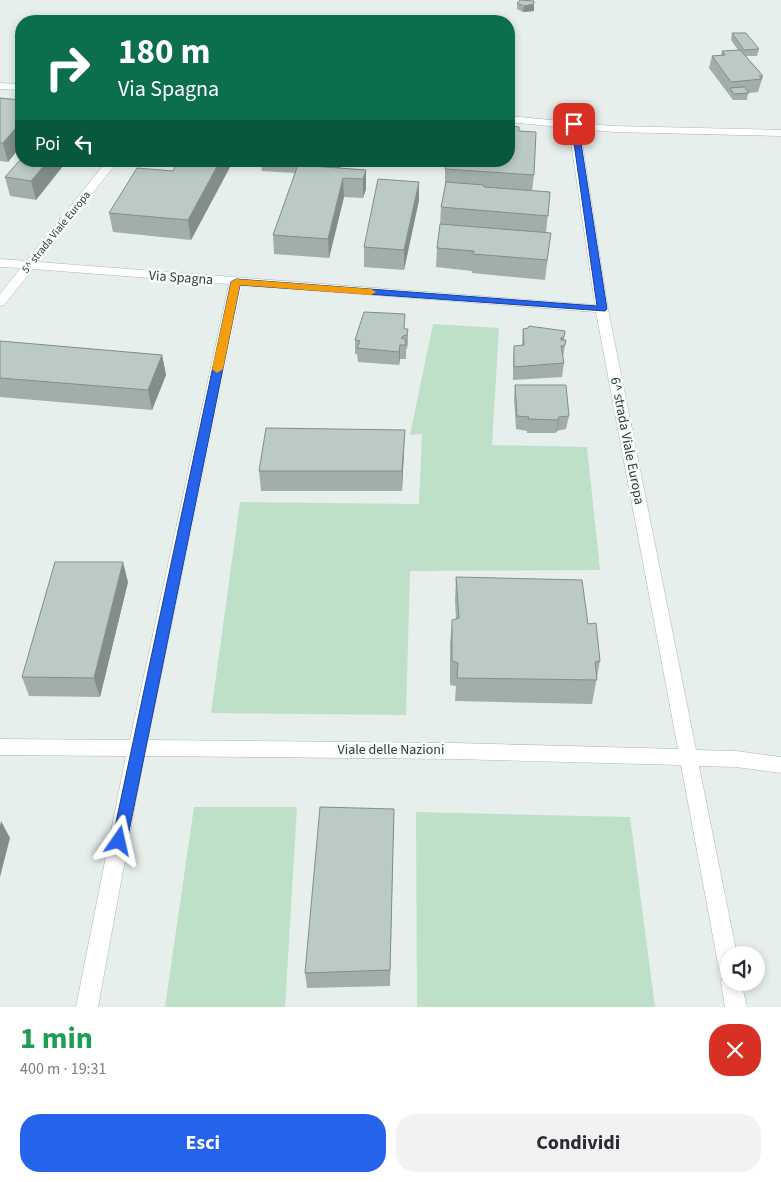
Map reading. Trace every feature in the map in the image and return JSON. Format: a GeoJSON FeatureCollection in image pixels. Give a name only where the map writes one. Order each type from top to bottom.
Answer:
{"type":"FeatureCollection","features":[{"type":"Feature","properties":{"kind":"street"},"geometry":{"type":"LineString","coordinates":[[0,86],[15,87]]}},
{"type":"Feature","properties":{"kind":"street"},"geometry":{"type":"LineString","coordinates":[[515,119],[622,129],[781,132]]}},
{"type":"Feature","properties":{"kind":"street","name":"6^ strada Viale Europa"},"geometry":{"type":"LineString","coordinates":[[574,124],[602,309],[724,946]]}},
{"type":"Feature","properties":{"kind":"street","name":"5^ strada Viale Europa"},"geometry":{"type":"LineString","coordinates":[[0,302],[108,167]]}},
{"type":"Feature","properties":{"kind":"street","name":"Via Spagna"},"geometry":{"type":"LineString","coordinates":[[0,264],[602,309]]}},
{"type":"Feature","properties":{"kind":"street"},"geometry":{"type":"LineString","coordinates":[[87,1007],[138,748],[236,282]]}},
{"type":"Feature","properties":{"kind":"street","name":"Viale delle Nazioni"},"geometry":{"type":"LineString","coordinates":[[0,747],[455,751],[687,756],[736,759],[781,765]]}},
{"type":"Feature","properties":{"kind":"street"},"geometry":{"type":"LineString","coordinates":[[733,991],[736,1007]]}},
{"type":"Feature","properties":{"kind":"green space"},"geometry":{"type":"Polygon","coordinates":[[[433,324],[499,328],[492,445],[587,447],[600,570],[410,571],[406,715],[211,713],[240,502],[419,504],[422,434],[410,435],[433,324]]]}},
{"type":"Feature","properties":{"kind":"green space"},"geometry":{"type":"Polygon","coordinates":[[[194,807],[297,807],[285,1007],[165,1007],[194,807]]]}},
{"type":"Feature","properties":{"kind":"green space"},"geometry":{"type":"Polygon","coordinates":[[[416,812],[630,817],[655,1007],[417,1007],[416,812]]]}},
{"type":"Feature","properties":{"kind":"building"},"geometry":{"type":"Polygon","coordinates":[[[520,0],[534,1],[534,4],[524,6],[517,3],[520,0]]]}},
{"type":"Feature","properties":{"kind":"building"},"geometry":{"type":"Polygon","coordinates":[[[732,33],[746,33],[759,49],[744,50],[732,33]]]}},
{"type":"Feature","properties":{"kind":"building"},"geometry":{"type":"Polygon","coordinates":[[[740,50],[763,76],[759,76],[762,79],[731,82],[712,56],[725,55],[722,51],[740,50]]]}},
{"type":"Feature","properties":{"kind":"building"},"geometry":{"type":"Polygon","coordinates":[[[744,87],[749,93],[734,94],[730,88],[744,87]]]}},
{"type":"Feature","properties":{"kind":"building"},"geometry":{"type":"Polygon","coordinates":[[[0,98],[15,99],[15,129],[3,143],[0,143],[0,98]]]}},
{"type":"Feature","properties":{"kind":"building"},"geometry":{"type":"Polygon","coordinates":[[[515,127],[519,127],[519,131],[536,132],[534,175],[445,169],[446,167],[515,167],[515,127]]]}},
{"type":"Feature","properties":{"kind":"building"},"geometry":{"type":"Polygon","coordinates":[[[15,166],[43,167],[31,181],[5,177],[15,166]]]}},
{"type":"Feature","properties":{"kind":"building"},"geometry":{"type":"Polygon","coordinates":[[[175,167],[217,167],[188,220],[109,213],[137,168],[173,171],[175,167]]]}},
{"type":"Feature","properties":{"kind":"building"},"geometry":{"type":"Polygon","coordinates":[[[297,167],[366,170],[363,179],[343,178],[328,239],[273,235],[297,167]]]}},
{"type":"Feature","properties":{"kind":"building"},"geometry":{"type":"Polygon","coordinates":[[[378,179],[419,182],[404,250],[364,247],[378,179]]]}},
{"type":"Feature","properties":{"kind":"building"},"geometry":{"type":"Polygon","coordinates":[[[446,182],[550,192],[548,216],[441,207],[446,182]]]}},
{"type":"Feature","properties":{"kind":"building"},"geometry":{"type":"Polygon","coordinates":[[[440,224],[551,233],[547,260],[473,254],[474,251],[437,248],[440,224]]]}},
{"type":"Feature","properties":{"kind":"building"},"geometry":{"type":"Polygon","coordinates":[[[364,312],[405,314],[404,329],[408,329],[407,335],[401,338],[405,339],[406,345],[400,345],[399,352],[357,348],[360,341],[355,340],[364,312]]]}},
{"type":"Feature","properties":{"kind":"building"},"geometry":{"type":"Polygon","coordinates":[[[529,326],[565,331],[564,337],[561,338],[561,340],[566,340],[565,345],[561,346],[564,363],[514,367],[514,346],[524,345],[523,329],[529,326]]]}},
{"type":"Feature","properties":{"kind":"building"},"geometry":{"type":"Polygon","coordinates":[[[0,341],[162,355],[148,390],[0,378],[0,341]]]}},
{"type":"Feature","properties":{"kind":"building"},"geometry":{"type":"Polygon","coordinates":[[[515,385],[566,385],[569,416],[559,417],[558,420],[528,419],[529,417],[517,416],[515,385]]]}},
{"type":"Feature","properties":{"kind":"building"},"geometry":{"type":"Polygon","coordinates":[[[266,428],[405,430],[402,471],[259,471],[266,428]]]}},
{"type":"Feature","properties":{"kind":"building"},"geometry":{"type":"Polygon","coordinates":[[[55,562],[123,562],[94,678],[22,677],[55,562]]]}},
{"type":"Feature","properties":{"kind":"building"},"geometry":{"type":"Polygon","coordinates":[[[456,577],[582,580],[588,624],[596,623],[600,661],[595,662],[597,680],[457,678],[458,663],[452,661],[452,620],[459,618],[456,577]]]}},
{"type":"Feature","properties":{"kind":"building"},"geometry":{"type":"Polygon","coordinates":[[[320,807],[394,809],[390,970],[305,973],[320,807]]]}},
{"type":"Feature","properties":{"kind":"slow traffic"},"geometry":{"type":"LineString","coordinates":[[217,369],[236,282],[371,292]]}},
{"type":"Feature","properties":{"kind":"route"},"geometry":{"type":"LineString","coordinates":[[119,841],[236,282],[602,309],[574,124]]}}]}
